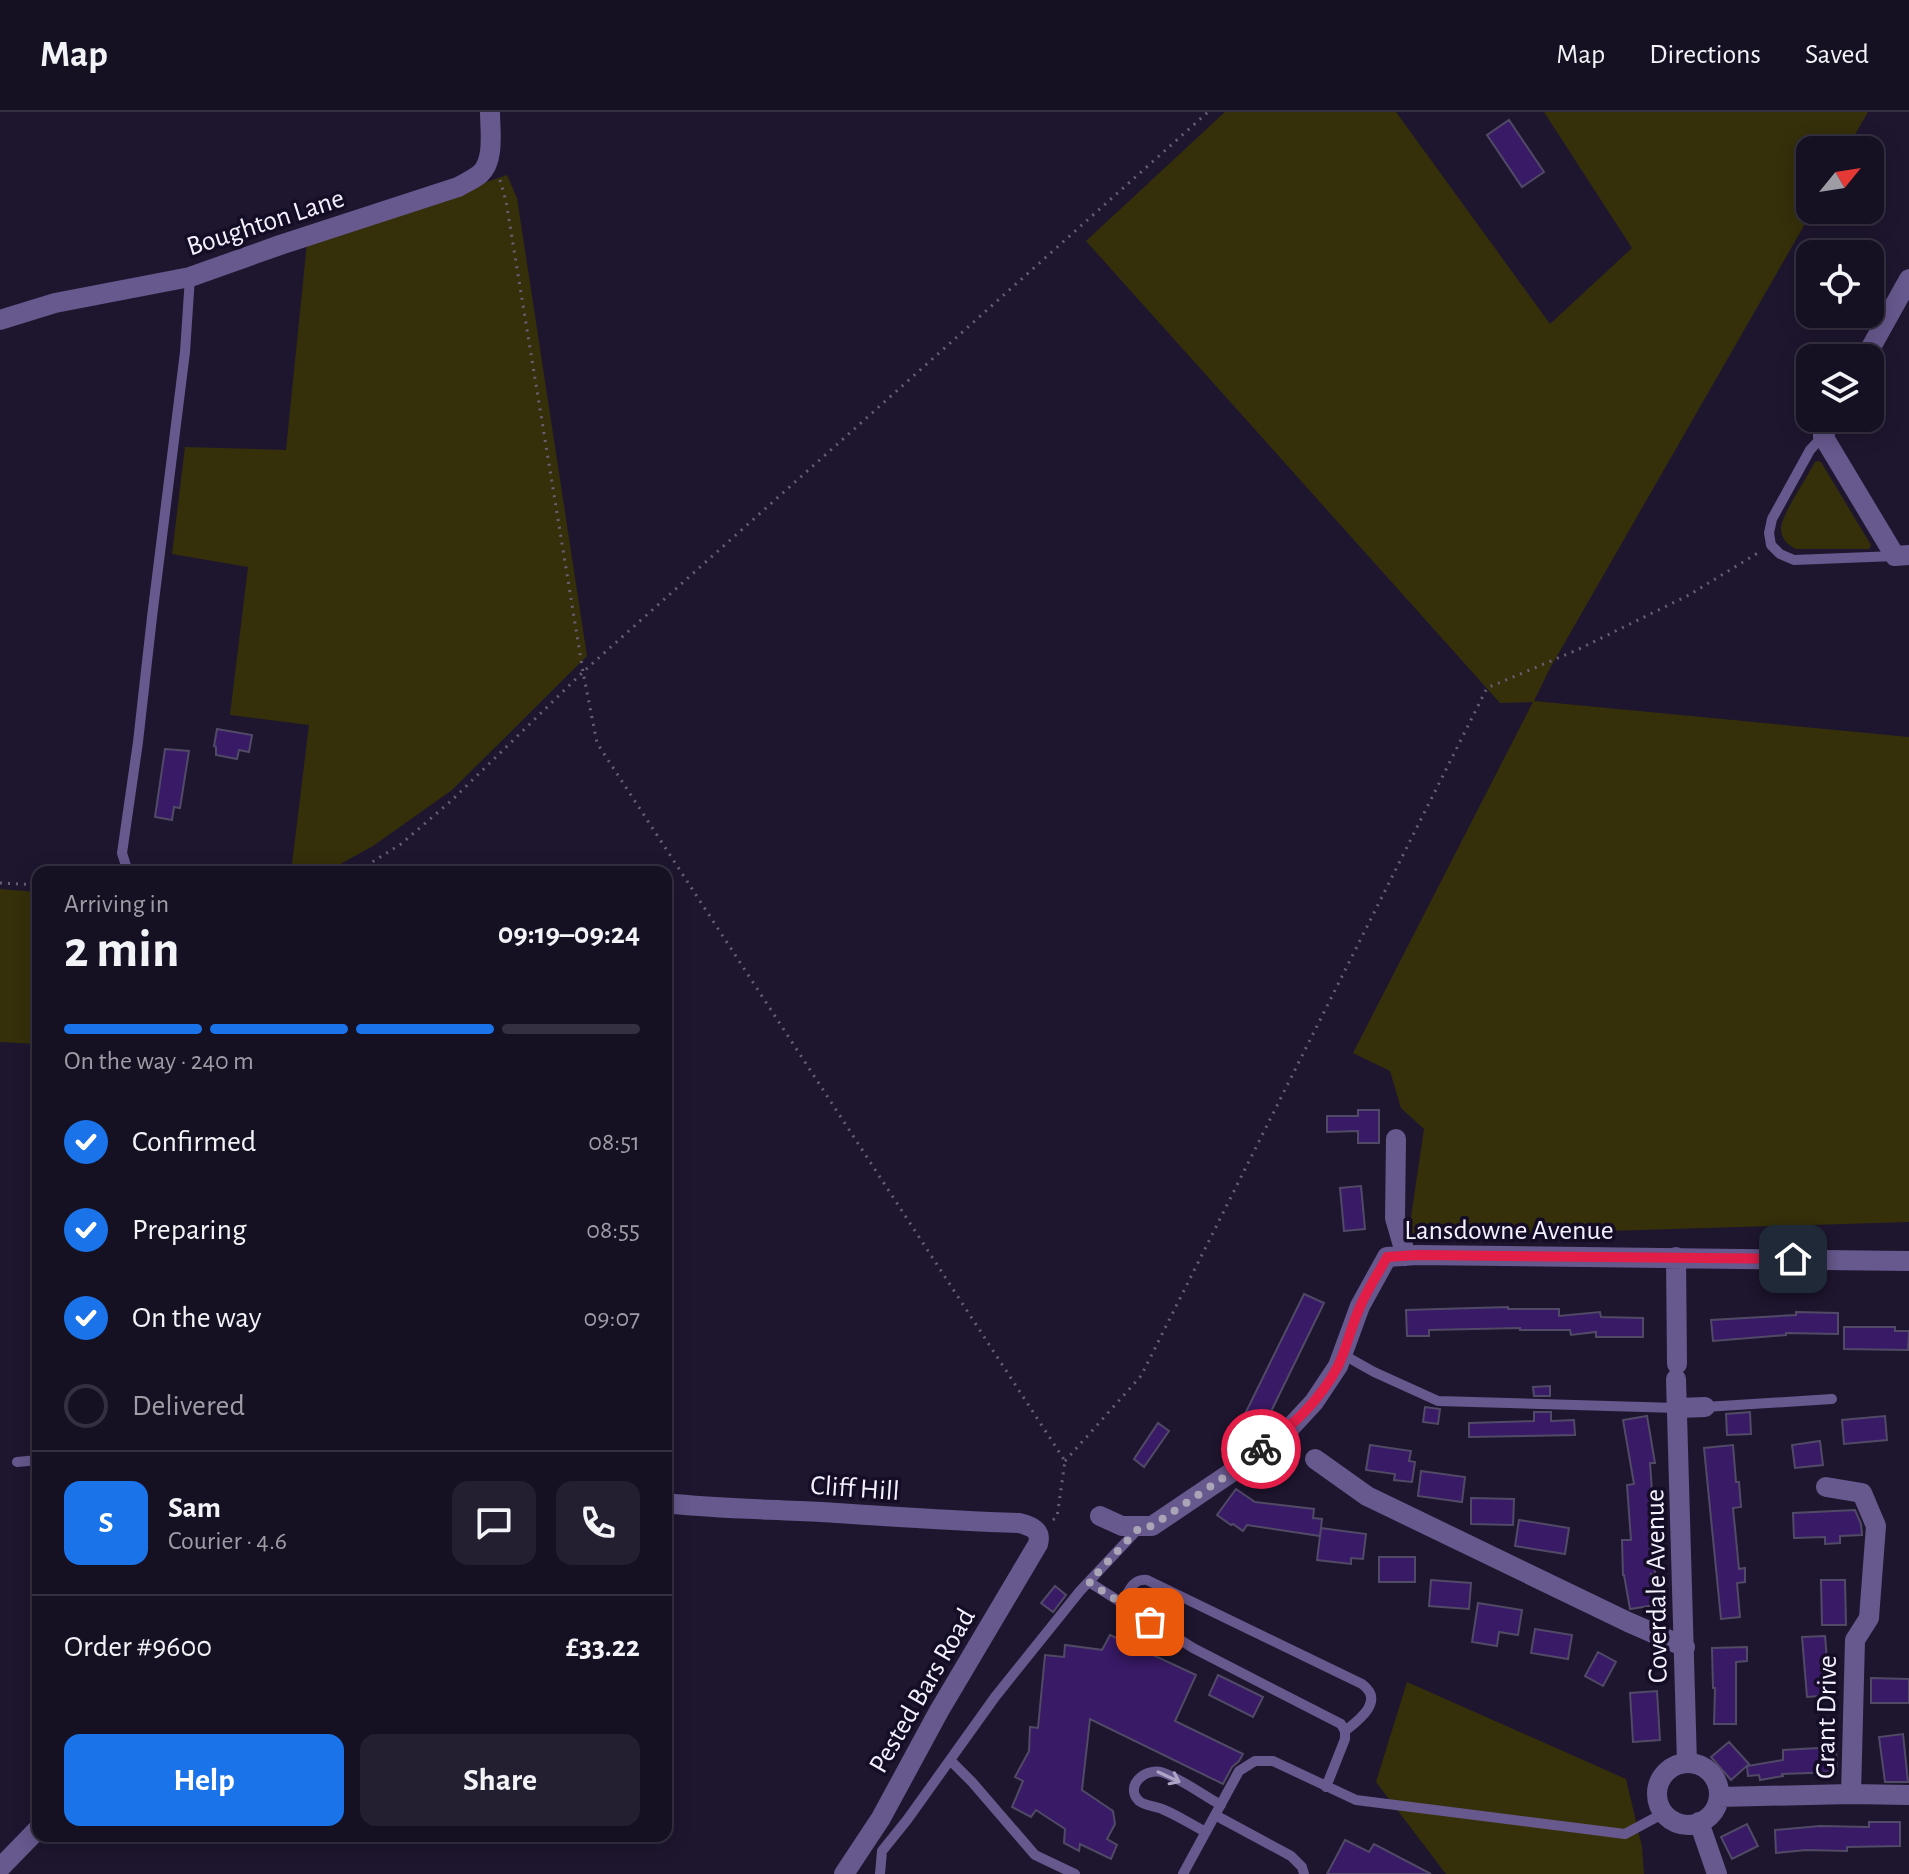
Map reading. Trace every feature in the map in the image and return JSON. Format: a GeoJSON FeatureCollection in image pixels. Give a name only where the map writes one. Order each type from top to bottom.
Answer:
{"type":"FeatureCollection","features":[{"type":"Feature","properties":{"kind":"street"},"geometry":{"type":"LineString","coordinates":[[482,173],[490,151],[490,112]]}},
{"type":"Feature","properties":{"kind":"street","name":"Boughton Lane"},"geometry":{"type":"LineString","coordinates":[[0,320],[55,303],[190,277],[458,187],[482,173]]}},
{"type":"Feature","properties":{"kind":"street"},"geometry":{"type":"LineString","coordinates":[[1873,344],[1909,279]]}},
{"type":"Feature","properties":{"kind":"street"},"geometry":{"type":"LineString","coordinates":[[1831,432],[1902,556]]}},
{"type":"Feature","properties":{"kind":"street"},"geometry":{"type":"LineString","coordinates":[[1396,1139],[1395,1218],[1406,1256]]}},
{"type":"Feature","properties":{"kind":"street","name":"Lansdowne Avenue"},"geometry":{"type":"LineString","coordinates":[[1140,1527],[1152,1526],[1232,1472],[1289,1429],[1314,1402],[1338,1366],[1360,1306],[1387,1257],[1909,1261]]}},
{"type":"Feature","properties":{"kind":"street","name":"Coverdale Avenue"},"geometry":{"type":"LineString","coordinates":[[1676,1257],[1676,1372],[1687,1763]]}},
{"type":"Feature","properties":{"kind":"street"},"geometry":{"type":"LineString","coordinates":[[1679,1408],[1705,1407]]}},
{"type":"Feature","properties":{"kind":"street"},"geometry":{"type":"LineString","coordinates":[[1315,1459],[1367,1496],[1685,1647]]}},
{"type":"Feature","properties":{"kind":"street","name":"Grant Drive"},"geometry":{"type":"LineString","coordinates":[[1826,1487],[1862,1493],[1876,1526],[1869,1618],[1855,1640],[1851,1794]]}},
{"type":"Feature","properties":{"kind":"street","name":"Cliff Hill"},"geometry":{"type":"LineString","coordinates":[[672,1504],[1019,1523],[1038,1531]]}},
{"type":"Feature","properties":{"kind":"street"},"geometry":{"type":"LineString","coordinates":[[1100,1516],[1122,1526],[1140,1527]]}},
{"type":"Feature","properties":{"kind":"street","name":"Pested Bars Road"},"geometry":{"type":"LineString","coordinates":[[844,1874],[881,1818],[939,1711],[1038,1544],[1038,1531]]}},
{"type":"Feature","properties":{"kind":"street"},"geometry":{"type":"LineString","coordinates":[[1687,1763],[1704,1767],[1715,1779],[1719,1797],[1712,1813],[1699,1822],[1685,1824],[1674,1822],[1664,1813],[1657,1795],[1661,1777],[1673,1766],[1687,1763]]}},
{"type":"Feature","properties":{"kind":"street"},"geometry":{"type":"LineString","coordinates":[[1719,1797],[1909,1795]]}},
{"type":"Feature","properties":{"kind":"street"},"geometry":{"type":"LineString","coordinates":[[1699,1822],[1717,1874]]}},
{"type":"Feature","properties":{"kind":"street"},"geometry":{"type":"LineString","coordinates":[[0,1868],[32,1835]]}},
{"type":"Feature","properties":{"kind":"lane"},"geometry":{"type":"LineString","coordinates":[[126,866],[122,853],[185,352],[190,277]]}},
{"type":"Feature","properties":{"kind":"lane"},"geometry":{"type":"LineString","coordinates":[[1824,432],[1810,450],[1772,519],[1769,533],[1771,545],[1780,554],[1794,560],[1902,556]]}},
{"type":"Feature","properties":{"kind":"lane"},"geometry":{"type":"LineString","coordinates":[[1342,1354],[1438,1401],[1679,1408]]}},
{"type":"Feature","properties":{"kind":"lane"},"geometry":{"type":"LineString","coordinates":[[1705,1407],[1832,1399]]}},
{"type":"Feature","properties":{"kind":"lane"},"geometry":{"type":"LineString","coordinates":[[17,1462],[32,1461]]}},
{"type":"Feature","properties":{"kind":"lane"},"geometry":{"type":"LineString","coordinates":[[880,1874],[882,1851],[995,1697],[1089,1582],[1140,1527]]}},
{"type":"Feature","properties":{"kind":"lane"},"geometry":{"type":"LineString","coordinates":[[1122,1604],[1134,1583],[1147,1580],[1362,1684],[1370,1693],[1368,1709],[1345,1731]]}},
{"type":"Feature","properties":{"kind":"lane"},"geometry":{"type":"LineString","coordinates":[[1089,1582],[1193,1648],[1341,1724],[1345,1731],[1343,1746],[1326,1787]]}},
{"type":"Feature","properties":{"kind":"lane"},"geometry":{"type":"LineString","coordinates":[[950,1760],[1035,1855],[1075,1874]]}},
{"type":"Feature","properties":{"kind":"lane"},"geometry":{"type":"LineString","coordinates":[[1183,1874],[1239,1771],[1255,1761],[1273,1761],[1356,1800],[1625,1834],[1664,1813]]}},
{"type":"Feature","properties":{"kind":"lane"},"geometry":{"type":"LineString","coordinates":[[1206,1832],[1139,1801],[1135,1794],[1136,1781],[1148,1772],[1163,1773],[1291,1856],[1302,1867],[1304,1874]]}},
{"type":"Feature","properties":{"kind":"path"},"geometry":{"type":"LineString","coordinates":[[366,866],[401,844],[451,801],[583,672],[1208,112]]}},
{"type":"Feature","properties":{"kind":"path"},"geometry":{"type":"LineString","coordinates":[[482,173],[499,177],[506,201],[597,743],[1065,1461]]}},
{"type":"Feature","properties":{"kind":"path"},"geometry":{"type":"LineString","coordinates":[[1038,1531],[1057,1517],[1065,1461],[1141,1376],[1487,688],[1577,650],[1689,595],[1771,545]]}},
{"type":"Feature","properties":{"kind":"path"},"geometry":{"type":"LineString","coordinates":[[0,883],[32,885]]}},
{"type":"Feature","properties":{"kind":"shaded area"},"geometry":{"type":"Polygon","coordinates":[[[1225,112],[1396,112],[1550,324],[1632,248],[1544,112],[1868,112],[1854,136],[1796,136],[1796,224],[1805,224],[1534,701],[1909,737],[1909,1222],[1408,1237],[1424,1129],[1401,1108],[1390,1071],[1353,1053],[1533,702],[1500,703],[1086,241],[1225,112]]]}},
{"type":"Feature","properties":{"kind":"shaded area"},"geometry":{"type":"Polygon","coordinates":[[[507,175],[517,198],[587,656],[452,790],[373,846],[337,866],[292,866],[309,725],[230,715],[248,567],[172,554],[185,447],[286,450],[307,243],[507,175]]]}},
{"type":"Feature","properties":{"kind":"shaded area"},"geometry":{"type":"Polygon","coordinates":[[[1818,461],[1871,545],[1869,549],[1796,549],[1783,538],[1782,522],[1818,461]]]}},
{"type":"Feature","properties":{"kind":"shaded area"},"geometry":{"type":"Polygon","coordinates":[[[0,889],[32,892],[32,1044],[0,1042],[0,889]]]}},
{"type":"Feature","properties":{"kind":"shaded area"},"geometry":{"type":"Polygon","coordinates":[[[1407,1682],[1626,1779],[1642,1847],[1644,1874],[1446,1874],[1376,1782],[1407,1682]]]}},
{"type":"Feature","properties":{"kind":"building"},"geometry":{"type":"Polygon","coordinates":[[[1509,120],[1544,172],[1522,187],[1487,135],[1509,120]]]}},
{"type":"Feature","properties":{"kind":"building"},"geometry":{"type":"Polygon","coordinates":[[[217,729],[252,735],[249,752],[239,750],[237,759],[216,755],[217,729]]]}},
{"type":"Feature","properties":{"kind":"building"},"geometry":{"type":"Polygon","coordinates":[[[165,749],[189,751],[180,808],[174,807],[172,820],[155,817],[165,749]]]}},
{"type":"Feature","properties":{"kind":"building"},"geometry":{"type":"Polygon","coordinates":[[[1358,1110],[1379,1110],[1379,1143],[1358,1143],[1358,1131],[1327,1132],[1327,1116],[1358,1116],[1358,1110]]]}},
{"type":"Feature","properties":{"kind":"building"},"geometry":{"type":"Polygon","coordinates":[[[1361,1186],[1365,1229],[1344,1231],[1340,1188],[1361,1186]]]}},
{"type":"Feature","properties":{"kind":"building"},"geometry":{"type":"Polygon","coordinates":[[[1304,1294],[1324,1303],[1262,1430],[1242,1420],[1304,1294]]]}},
{"type":"Feature","properties":{"kind":"building"},"geometry":{"type":"Polygon","coordinates":[[[1559,1309],[1559,1316],[1600,1312],[1601,1317],[1643,1318],[1643,1337],[1596,1337],[1596,1332],[1571,1335],[1570,1330],[1520,1328],[1429,1330],[1429,1336],[1407,1336],[1406,1310],[1559,1309]]]}},
{"type":"Feature","properties":{"kind":"building"},"geometry":{"type":"Polygon","coordinates":[[[1796,1312],[1838,1313],[1838,1334],[1786,1333],[1713,1341],[1711,1320],[1796,1315],[1796,1312]]]}},
{"type":"Feature","properties":{"kind":"building"},"geometry":{"type":"Polygon","coordinates":[[[1844,1327],[1895,1327],[1895,1331],[1909,1331],[1908,1350],[1844,1349],[1844,1327]]]}},
{"type":"Feature","properties":{"kind":"building"},"geometry":{"type":"Polygon","coordinates":[[[1550,1386],[1550,1396],[1534,1396],[1533,1387],[1550,1386]]]}},
{"type":"Feature","properties":{"kind":"building"},"geometry":{"type":"Polygon","coordinates":[[[1425,1407],[1440,1409],[1438,1424],[1423,1422],[1425,1407]]]}},
{"type":"Feature","properties":{"kind":"building"},"geometry":{"type":"Polygon","coordinates":[[[1534,1412],[1551,1412],[1551,1421],[1574,1420],[1575,1435],[1469,1437],[1469,1423],[1534,1421],[1534,1412]]]}},
{"type":"Feature","properties":{"kind":"building"},"geometry":{"type":"Polygon","coordinates":[[[1750,1412],[1751,1434],[1727,1435],[1726,1414],[1750,1412]]]}},
{"type":"Feature","properties":{"kind":"building"},"geometry":{"type":"Polygon","coordinates":[[[1647,1416],[1655,1463],[1650,1463],[1655,1574],[1651,1574],[1656,1605],[1630,1609],[1623,1575],[1622,1540],[1631,1540],[1627,1485],[1634,1484],[1623,1420],[1647,1416]]]}},
{"type":"Feature","properties":{"kind":"building"},"geometry":{"type":"Polygon","coordinates":[[[1885,1416],[1887,1440],[1844,1444],[1842,1420],[1885,1416]]]}},
{"type":"Feature","properties":{"kind":"building"},"geometry":{"type":"Polygon","coordinates":[[[1158,1423],[1169,1431],[1144,1467],[1134,1459],[1158,1423]]]}},
{"type":"Feature","properties":{"kind":"building"},"geometry":{"type":"Polygon","coordinates":[[[1820,1441],[1823,1465],[1795,1468],[1792,1445],[1820,1441]]]}},
{"type":"Feature","properties":{"kind":"building"},"geometry":{"type":"Polygon","coordinates":[[[1370,1445],[1411,1451],[1409,1461],[1415,1462],[1412,1482],[1394,1480],[1395,1474],[1366,1470],[1370,1445]]]}},
{"type":"Feature","properties":{"kind":"building"},"geometry":{"type":"Polygon","coordinates":[[[1733,1445],[1741,1507],[1733,1508],[1739,1569],[1745,1568],[1745,1582],[1737,1583],[1740,1617],[1721,1619],[1704,1448],[1733,1445]]]}},
{"type":"Feature","properties":{"kind":"building"},"geometry":{"type":"Polygon","coordinates":[[[1421,1471],[1465,1477],[1462,1502],[1418,1496],[1421,1471]]]}},
{"type":"Feature","properties":{"kind":"building"},"geometry":{"type":"Polygon","coordinates":[[[1236,1489],[1255,1502],[1314,1509],[1313,1518],[1322,1519],[1320,1536],[1247,1525],[1243,1531],[1231,1525],[1217,1515],[1236,1489]]]}},
{"type":"Feature","properties":{"kind":"building"},"geometry":{"type":"Polygon","coordinates":[[[1471,1498],[1514,1499],[1513,1525],[1471,1524],[1471,1498]]]}},
{"type":"Feature","properties":{"kind":"building"},"geometry":{"type":"Polygon","coordinates":[[[1855,1510],[1862,1535],[1840,1536],[1840,1543],[1825,1544],[1825,1537],[1794,1538],[1793,1513],[1855,1510]]]}},
{"type":"Feature","properties":{"kind":"building"},"geometry":{"type":"Polygon","coordinates":[[[1519,1520],[1569,1528],[1565,1554],[1515,1546],[1519,1520]]]}},
{"type":"Feature","properties":{"kind":"building"},"geometry":{"type":"Polygon","coordinates":[[[1321,1528],[1366,1534],[1363,1559],[1351,1558],[1351,1564],[1317,1560],[1321,1528]]]}},
{"type":"Feature","properties":{"kind":"building"},"geometry":{"type":"Polygon","coordinates":[[[1379,1557],[1415,1557],[1415,1582],[1379,1582],[1379,1557]]]}},
{"type":"Feature","properties":{"kind":"building"},"geometry":{"type":"Polygon","coordinates":[[[1431,1580],[1471,1583],[1469,1609],[1429,1606],[1431,1580]]]}},
{"type":"Feature","properties":{"kind":"building"},"geometry":{"type":"Polygon","coordinates":[[[1821,1580],[1845,1580],[1846,1625],[1822,1625],[1821,1580]]]}},
{"type":"Feature","properties":{"kind":"building"},"geometry":{"type":"Polygon","coordinates":[[[1055,1586],[1066,1595],[1053,1612],[1041,1603],[1055,1586]]]}},
{"type":"Feature","properties":{"kind":"building"},"geometry":{"type":"Polygon","coordinates":[[[1478,1603],[1522,1610],[1518,1635],[1499,1632],[1497,1646],[1472,1642],[1478,1603]]]}},
{"type":"Feature","properties":{"kind":"building"},"geometry":{"type":"Polygon","coordinates":[[[1535,1629],[1572,1635],[1568,1659],[1531,1653],[1535,1629]]]}},
{"type":"Feature","properties":{"kind":"building"},"geometry":{"type":"Polygon","coordinates":[[[1110,1635],[1196,1675],[1175,1721],[1243,1754],[1223,1784],[1090,1719],[1082,1790],[1113,1811],[1115,1824],[1107,1839],[1117,1845],[1111,1859],[1080,1844],[1079,1851],[1064,1843],[1065,1829],[1036,1810],[1031,1817],[1012,1807],[1023,1781],[1015,1777],[1029,1751],[1030,1727],[1038,1728],[1045,1655],[1064,1657],[1065,1645],[1102,1650],[1110,1635]]]}},
{"type":"Feature","properties":{"kind":"building"},"geometry":{"type":"Polygon","coordinates":[[[1825,1636],[1830,1695],[1807,1697],[1802,1637],[1825,1636]]]}},
{"type":"Feature","properties":{"kind":"building"},"geometry":{"type":"Polygon","coordinates":[[[1747,1647],[1747,1661],[1736,1662],[1736,1724],[1714,1724],[1712,1648],[1747,1647]]]}},
{"type":"Feature","properties":{"kind":"building"},"geometry":{"type":"Polygon","coordinates":[[[1598,1652],[1616,1662],[1603,1686],[1585,1676],[1598,1652]]]}},
{"type":"Feature","properties":{"kind":"building"},"geometry":{"type":"Polygon","coordinates":[[[1218,1675],[1263,1697],[1253,1717],[1209,1695],[1218,1675]]]}},
{"type":"Feature","properties":{"kind":"building"},"geometry":{"type":"Polygon","coordinates":[[[1871,1678],[1909,1679],[1909,1703],[1871,1703],[1871,1678]]]}},
{"type":"Feature","properties":{"kind":"building"},"geometry":{"type":"Polygon","coordinates":[[[1657,1691],[1660,1740],[1633,1742],[1630,1693],[1657,1691]]]}},
{"type":"Feature","properties":{"kind":"building"},"geometry":{"type":"Polygon","coordinates":[[[1903,1734],[1908,1782],[1885,1782],[1879,1737],[1903,1734]]]}},
{"type":"Feature","properties":{"kind":"building"},"geometry":{"type":"Polygon","coordinates":[[[1729,1742],[1749,1764],[1731,1780],[1711,1757],[1729,1742]]]}},
{"type":"Feature","properties":{"kind":"building"},"geometry":{"type":"Polygon","coordinates":[[[1836,1747],[1837,1772],[1782,1774],[1760,1780],[1759,1775],[1748,1776],[1747,1766],[1783,1760],[1783,1750],[1836,1747]]]}},
{"type":"Feature","properties":{"kind":"building"},"geometry":{"type":"Polygon","coordinates":[[[1869,1822],[1900,1822],[1900,1846],[1776,1853],[1775,1830],[1820,1826],[1869,1827],[1869,1822]]]}},
{"type":"Feature","properties":{"kind":"building"},"geometry":{"type":"Polygon","coordinates":[[[1747,1824],[1758,1846],[1732,1859],[1721,1837],[1747,1824]]]}},
{"type":"Feature","properties":{"kind":"building"},"geometry":{"type":"Polygon","coordinates":[[[1345,1840],[1369,1852],[1374,1844],[1431,1874],[1327,1874],[1345,1840]]]}},
{"type":"Feature","properties":{"kind":"way so far"},"geometry":{"type":"LineString","coordinates":[[1150,1622],[1089,1582],[1140,1527],[1152,1526],[1261,1449]]}},
{"type":"Feature","properties":{"kind":"route"},"geometry":{"type":"LineString","coordinates":[[1261,1449],[1289,1429],[1314,1402],[1338,1366],[1360,1306],[1387,1257],[1793,1259]]}}]}
